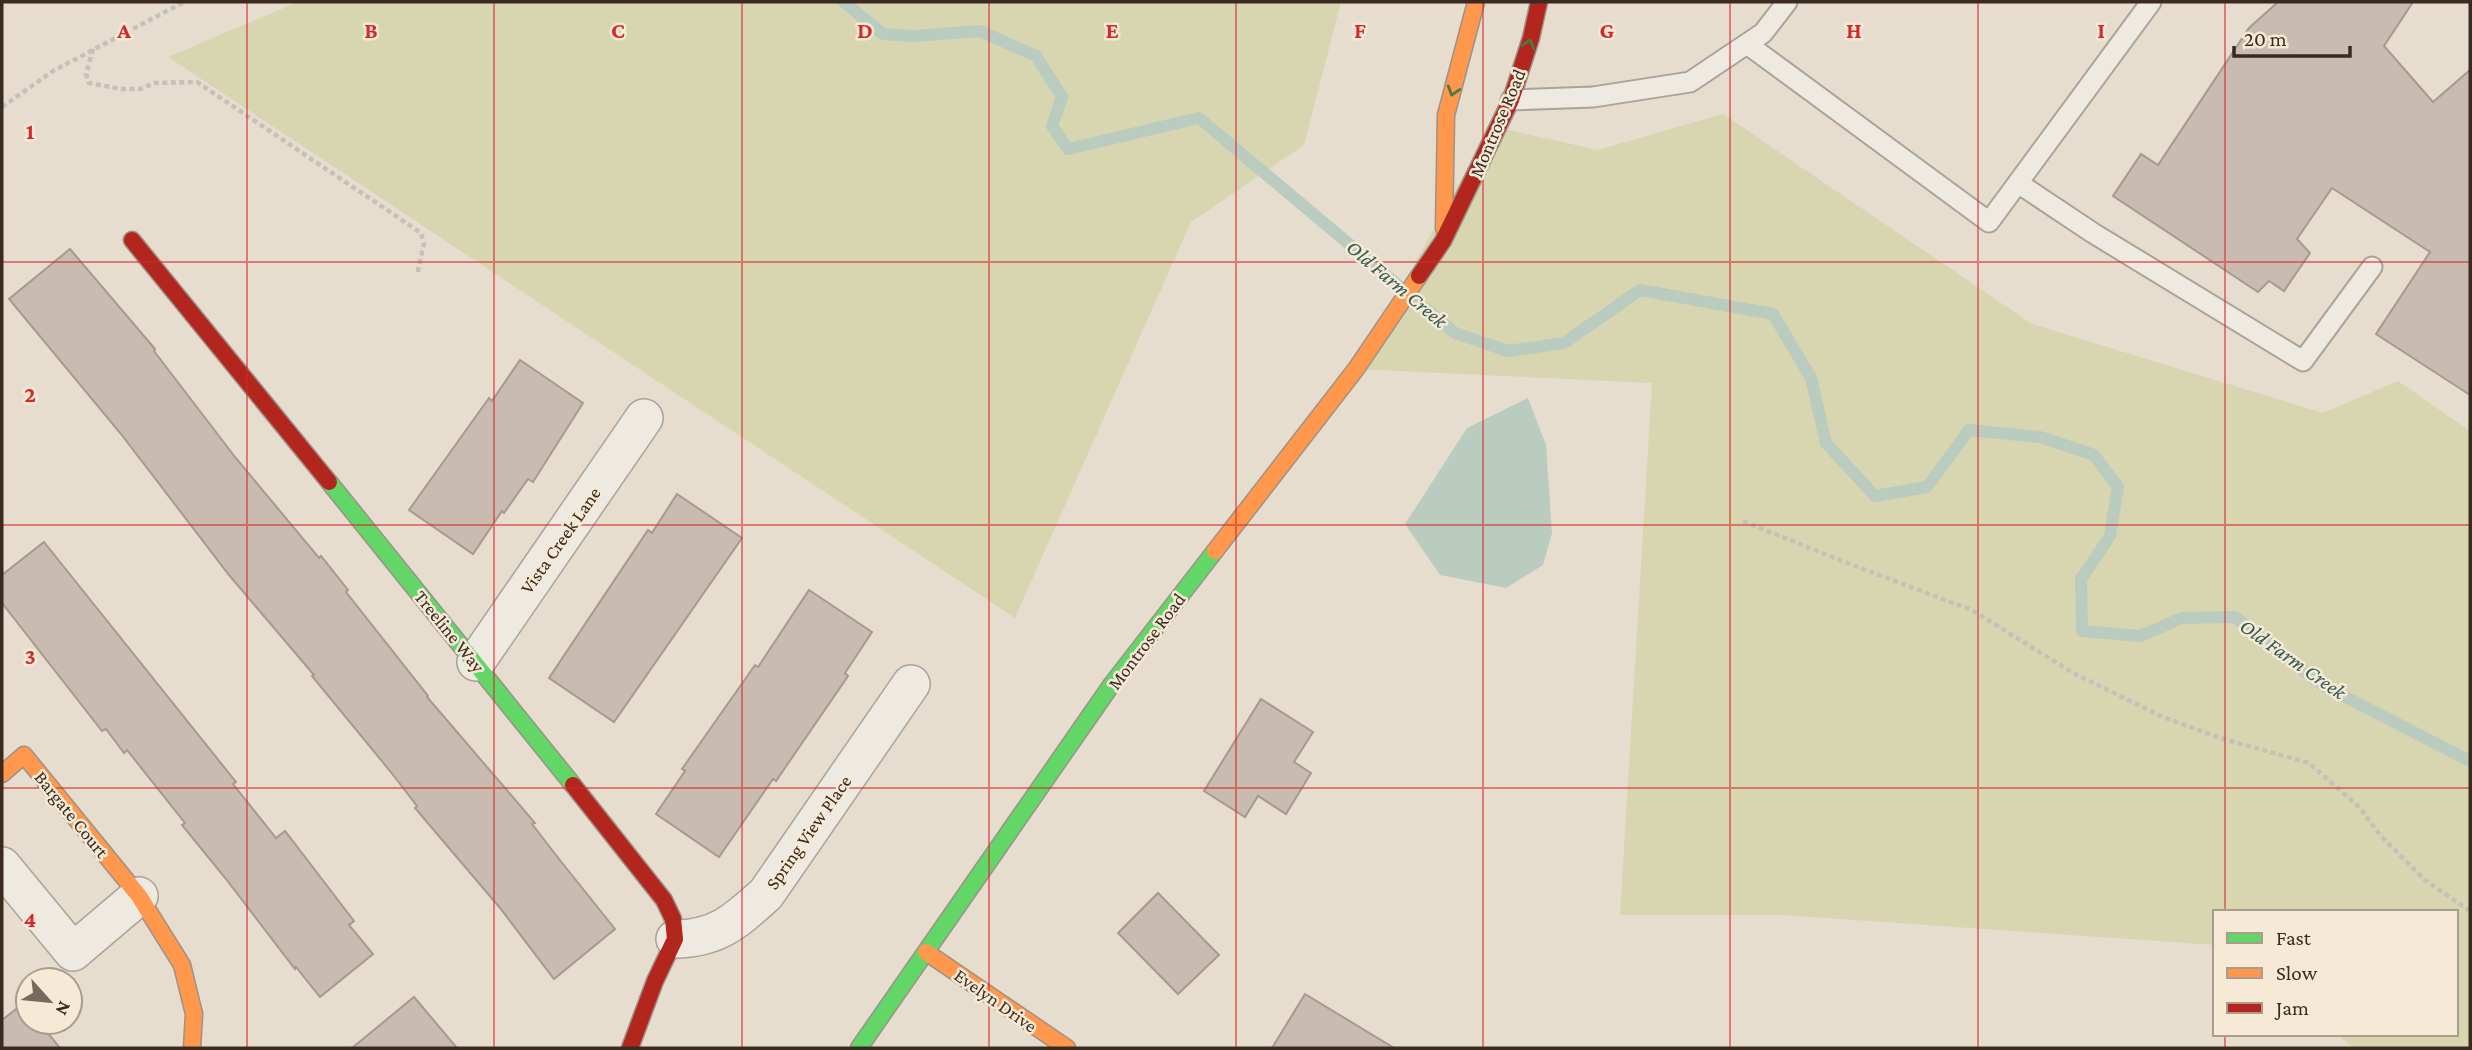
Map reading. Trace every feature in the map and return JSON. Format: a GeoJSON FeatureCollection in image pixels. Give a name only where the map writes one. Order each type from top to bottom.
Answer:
{"type":"FeatureCollection","features":[{"type":"Feature","properties":{"kind":"street","name":"Montrose Road"},"geometry":{"type":"LineString","coordinates":[[1443,241],[1446,115],[1476,2]]}},
{"type":"Feature","properties":{"kind":"street","name":"Montrose Road"},"geometry":{"type":"LineString","coordinates":[[859,1048],[1112,684],[1356,369],[1443,241],[1511,100],[1531,38],[1539,2]]}},
{"type":"Feature","properties":{"kind":"street","name":"Treeline Way"},"geometry":{"type":"LineString","coordinates":[[132,240],[476,662],[664,900],[673,919],[675,939]]}},
{"type":"Feature","properties":{"kind":"street","name":"Vista Creek Lane"},"geometry":{"type":"LineString","coordinates":[[476,662],[644,418]]}},
{"type":"Feature","properties":{"kind":"street","name":"Spring View Place"},"geometry":{"type":"LineString","coordinates":[[675,939],[694,939],[713,934],[735,922],[766,894],[911,684]]}},
{"type":"Feature","properties":{"kind":"street","name":"Bargate Court"},"geometry":{"type":"LineString","coordinates":[[2,774],[24,755],[139,896],[182,965],[194,1014],[192,1048]]}},
{"type":"Feature","properties":{"kind":"street"},"geometry":{"type":"LineString","coordinates":[[2,866],[73,952],[139,896]]}},
{"type":"Feature","properties":{"kind":"street"},"geometry":{"type":"LineString","coordinates":[[630,1048],[655,981],[675,939]]}},
{"type":"Feature","properties":{"kind":"street","name":"Evelyn Drive"},"geometry":{"type":"LineString","coordinates":[[926,951],[1067,1048]]}},
{"type":"Feature","properties":{"kind":"lane"},"geometry":{"type":"LineString","coordinates":[[1511,100],[1593,97],[1690,82],[1763,33],[1787,2]]}},
{"type":"Feature","properties":{"kind":"lane"},"geometry":{"type":"LineString","coordinates":[[1747,44],[1989,222],[2151,2]]}},
{"type":"Feature","properties":{"kind":"lane"},"geometry":{"type":"LineString","coordinates":[[2018,183],[2093,233],[2303,360],[2372,267]]}},
{"type":"Feature","properties":{"kind":"path"},"geometry":{"type":"LineString","coordinates":[[2,107],[53,71],[184,2]]}},
{"type":"Feature","properties":{"kind":"path"},"geometry":{"type":"LineString","coordinates":[[93,49],[86,74],[89,83],[121,89],[140,89],[155,83],[197,82],[421,233],[424,243],[417,275]]}},
{"type":"Feature","properties":{"kind":"path"},"geometry":{"type":"LineString","coordinates":[[1744,521],[1842,562],[1972,610],[2073,673],[2163,717],[2220,738],[2309,762],[2360,808],[2381,836],[2425,880],[2470,911]]}},
{"type":"Feature","properties":{"kind":"shaded area"},"geometry":{"type":"Polygon","coordinates":[[[298,2],[1341,2],[1304,145],[1191,222],[1015,618],[168,57],[298,2]]]}},
{"type":"Feature","properties":{"kind":"shaded area"},"geometry":{"type":"Polygon","coordinates":[[[1723,114],[2032,324],[2323,413],[2398,381],[2470,431],[2470,1048],[2354,1048],[2339,1036],[2458,1036],[2458,910],[2213,910],[2213,945],[1783,915],[1620,915],[1652,383],[1356,369],[1491,126],[1598,150],[1723,114]]]}},
{"type":"Feature","properties":{"kind":"shaded area"},"geometry":{"type":"Polygon","coordinates":[[[1528,398],[1546,445],[1552,533],[1543,565],[1506,588],[1440,575],[1405,524],[1467,428],[1528,398]]]}},
{"type":"Feature","properties":{"kind":"building"},"geometry":{"type":"Polygon","coordinates":[[[2278,2],[2413,2],[2384,46],[2433,102],[2470,70],[2470,395],[2376,334],[2430,252],[2332,188],[2297,239],[2310,253],[2284,291],[2269,281],[2258,292],[2113,196],[2141,154],[2158,165],[2249,28],[2278,2]]]}},
{"type":"Feature","properties":{"kind":"building"},"geometry":{"type":"Polygon","coordinates":[[[70,249],[155,349],[235,457],[319,558],[321,556],[427,697],[535,823],[532,824],[615,929],[554,979],[500,908],[415,808],[417,806],[312,676],[314,675],[229,575],[121,434],[9,299],[70,249]]]}},
{"type":"Feature","properties":{"kind":"building"},"geometry":{"type":"Polygon","coordinates":[[[520,360],[583,403],[533,482],[528,479],[473,554],[409,510],[489,398],[492,401],[520,360]]]}},
{"type":"Feature","properties":{"kind":"building"},"geometry":{"type":"Polygon","coordinates":[[[677,494],[742,538],[614,722],[549,678],[648,530],[652,533],[677,494]]]}},
{"type":"Feature","properties":{"kind":"building"},"geometry":{"type":"Polygon","coordinates":[[[44,542],[236,782],[233,784],[276,838],[285,831],[354,921],[349,925],[373,954],[320,997],[182,825],[185,823],[127,750],[124,753],[106,729],[102,731],[2,603],[2,575],[44,542]]]}},
{"type":"Feature","properties":{"kind":"building"},"geometry":{"type":"Polygon","coordinates":[[[809,590],[872,632],[845,673],[848,676],[776,781],[773,779],[719,857],[656,814],[685,771],[682,769],[755,665],[758,667],[809,590]]]}},
{"type":"Feature","properties":{"kind":"building"},"geometry":{"type":"Polygon","coordinates":[[[1261,699],[1313,732],[1294,762],[1311,773],[1286,814],[1258,796],[1245,817],[1204,791],[1261,699]]]}},
{"type":"Feature","properties":{"kind":"building"},"geometry":{"type":"Polygon","coordinates":[[[1158,893],[1219,955],[1178,994],[1118,933],[1158,893]]]}},
{"type":"Feature","properties":{"kind":"building"},"geometry":{"type":"Polygon","coordinates":[[[1305,994],[1394,1048],[1272,1048],[1305,994]]]}},
{"type":"Feature","properties":{"kind":"building"},"geometry":{"type":"Polygon","coordinates":[[[414,997],[457,1048],[352,1048],[414,997]]]}},
{"type":"Feature","properties":{"kind":"building"},"geometry":{"type":"Polygon","coordinates":[[[14,1011],[14,1036],[50,1036],[60,1048],[2,1048],[2,1020],[14,1011]]]}},
{"type":"Feature","properties":{"kind":"waterway","name":"Old Farm Creek"},"geometry":{"type":"LineString","coordinates":[[844,2],[883,34],[914,36],[980,31],[1036,56],[1062,97],[1052,126],[1068,149],[1199,118],[1455,333],[1508,351],[1564,343],[1640,290],[1773,314],[1811,378],[1826,443],[1875,496],[1927,487],[1969,430],[2040,437],[2094,455],[2118,487],[2110,536],[2081,579],[2082,631],[2140,636],[2182,618],[2235,617],[2322,685],[2470,761]]}},
{"type":"Feature","properties":{"kind":"traffic: fast"},"geometry":{"type":"LineString","coordinates":[[329,482],[573,785]]}},
{"type":"Feature","properties":{"kind":"traffic: fast"},"geometry":{"type":"LineString","coordinates":[[859,1048],[1112,684],[1215,551]]}},
{"type":"Feature","properties":{"kind":"traffic: slow"},"geometry":{"type":"LineString","coordinates":[[1444,228],[1446,115],[1476,2]]}},
{"type":"Feature","properties":{"kind":"traffic: slow"},"geometry":{"type":"LineString","coordinates":[[1215,551],[1356,369],[1419,276]]}},
{"type":"Feature","properties":{"kind":"traffic: slow"},"geometry":{"type":"LineString","coordinates":[[2,774],[24,755],[139,896],[182,965],[194,1014],[192,1048]]}},
{"type":"Feature","properties":{"kind":"traffic: slow"},"geometry":{"type":"LineString","coordinates":[[926,952],[1067,1048]]}},
{"type":"Feature","properties":{"kind":"traffic: jam"},"geometry":{"type":"LineString","coordinates":[[1419,276],[1443,241],[1511,100],[1531,38],[1539,2]]}},
{"type":"Feature","properties":{"kind":"traffic: jam"},"geometry":{"type":"LineString","coordinates":[[132,240],[329,482]]}},
{"type":"Feature","properties":{"kind":"traffic: jam"},"geometry":{"type":"LineString","coordinates":[[573,785],[664,900],[673,919],[675,939],[655,981],[630,1048]]}}]}
